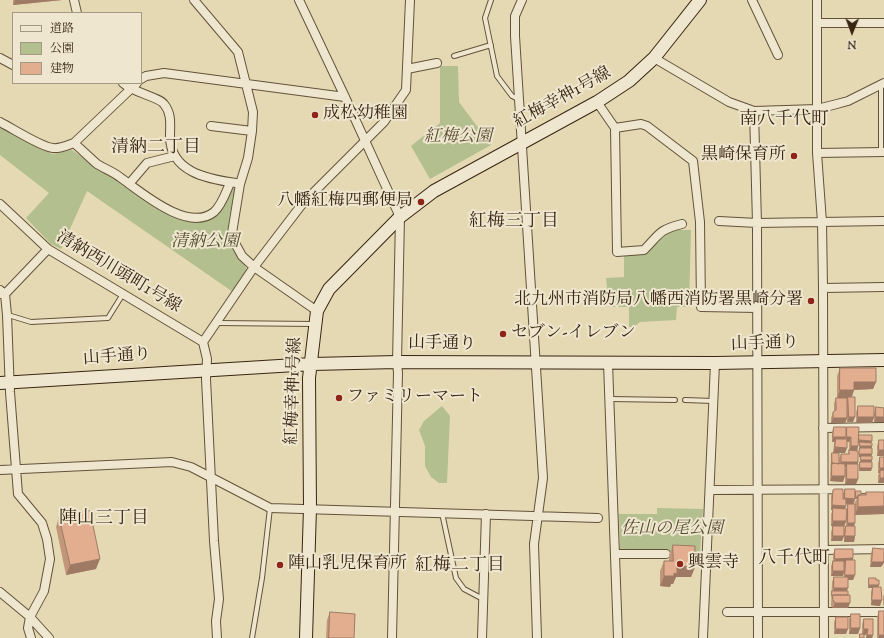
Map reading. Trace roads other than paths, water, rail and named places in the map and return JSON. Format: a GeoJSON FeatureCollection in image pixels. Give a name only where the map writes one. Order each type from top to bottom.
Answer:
{"type":"FeatureCollection","features":[{"type":"Feature","properties":{"kind":"street"},"geometry":{"type":"LineString","coordinates":[[74,0],[77,12]]}},
{"type":"Feature","properties":{"kind":"street"},"geometry":{"type":"LineString","coordinates":[[194,0],[238,52],[253,112],[248,158],[240,184],[232,233],[242,256],[254,267],[317,311]]}},
{"type":"Feature","properties":{"kind":"street"},"geometry":{"type":"LineString","coordinates":[[299,0],[346,96],[400,217],[392,638]]}},
{"type":"Feature","properties":{"kind":"street"},"geometry":{"type":"LineString","coordinates":[[217,638],[216,621],[219,599],[210,476],[206,370],[207,359],[203,342],[254,267],[303,203],[384,122],[406,90],[410,0]]}},
{"type":"Feature","properties":{"kind":"street"},"geometry":{"type":"LineString","coordinates":[[522,0],[515,16],[515,36],[518,99],[537,364],[543,478],[534,544],[537,638]]}},
{"type":"Feature","properties":{"kind":"street"},"geometry":{"type":"LineString","coordinates":[[752,0],[778,56]]}},
{"type":"Feature","properties":{"kind":"street"},"geometry":{"type":"LineString","coordinates":[[817,0],[817,23],[813,55],[822,222],[824,638]]}},
{"type":"Feature","properties":{"kind":"street","name":"紅梅幸神1号線"},"geometry":{"type":"LineString","coordinates":[[306,638],[310,508],[309,378],[312,364],[311,352],[317,311],[329,289],[400,217],[434,191],[597,102],[629,81],[654,58],[695,2]]}},
{"type":"Feature","properties":{"kind":"street"},"geometry":{"type":"LineString","coordinates":[[817,23],[884,23]]}},
{"type":"Feature","properties":{"kind":"street"},"geometry":{"type":"LineString","coordinates":[[0,58],[12,64]]}},
{"type":"Feature","properties":{"kind":"street"},"geometry":{"type":"LineString","coordinates":[[654,58],[729,102],[754,111],[817,109],[848,101],[882,83]]}},
{"type":"Feature","properties":{"kind":"street"},"geometry":{"type":"LineString","coordinates":[[407,69],[437,63]]}},
{"type":"Feature","properties":{"kind":"street"},"geometry":{"type":"LineString","coordinates":[[142,78],[164,72],[346,96]]}},
{"type":"Feature","properties":{"kind":"street"},"geometry":{"type":"LineString","coordinates":[[0,122],[53,148],[74,143],[130,86],[163,102],[170,112],[170,141],[175,156],[185,168],[202,177],[240,184]]}},
{"type":"Feature","properties":{"kind":"street"},"geometry":{"type":"LineString","coordinates":[[597,102],[615,128],[617,252],[644,250],[657,234],[668,228],[682,224]]}},
{"type":"Feature","properties":{"kind":"street"},"geometry":{"type":"LineString","coordinates":[[754,111],[757,223],[756,362],[758,638]]}},
{"type":"Feature","properties":{"kind":"street"},"geometry":{"type":"LineString","coordinates":[[615,128],[641,124],[647,126],[693,161],[700,222],[701,307],[757,308]]}},
{"type":"Feature","properties":{"kind":"street"},"geometry":{"type":"LineString","coordinates":[[211,126],[252,131]]}},
{"type":"Feature","properties":{"kind":"street"},"geometry":{"type":"LineString","coordinates":[[74,143],[98,164],[160,206],[186,217],[200,216],[213,212],[221,202],[230,183]]}},
{"type":"Feature","properties":{"kind":"street"},"geometry":{"type":"LineString","coordinates":[[818,153],[882,152]]}},
{"type":"Feature","properties":{"kind":"street"},"geometry":{"type":"LineString","coordinates":[[129,184],[147,163],[175,156]]}},
{"type":"Feature","properties":{"kind":"street","name":"清納西川頭町1号線"},"geometry":{"type":"LineString","coordinates":[[0,204],[48,249],[203,342]]}},
{"type":"Feature","properties":{"kind":"street"},"geometry":{"type":"LineString","coordinates":[[719,221],[757,223],[884,221]]}},
{"type":"Feature","properties":{"kind":"street"},"geometry":{"type":"LineString","coordinates":[[31,638],[28,628],[30,617],[44,591],[50,559],[47,539],[42,523],[18,494],[5,383],[7,315],[2,293],[48,249]]}},
{"type":"Feature","properties":{"kind":"street"},"geometry":{"type":"LineString","coordinates":[[823,288],[884,288]]}},
{"type":"Feature","properties":{"kind":"street","name":"山手通り"},"geometry":{"type":"LineString","coordinates":[[5,383],[312,364],[397,362],[537,364],[715,363],[884,360]]}},
{"type":"Feature","properties":{"kind":"street"},"geometry":{"type":"LineString","coordinates":[[608,363],[618,638]]}},
{"type":"Feature","properties":{"kind":"street"},"geometry":{"type":"LineString","coordinates":[[703,638],[715,363]]}},
{"type":"Feature","properties":{"kind":"street"},"geometry":{"type":"LineString","coordinates":[[823,428],[884,428]]}},
{"type":"Feature","properties":{"kind":"street"},"geometry":{"type":"LineString","coordinates":[[0,470],[172,462],[191,467],[270,508],[310,508],[598,518]]}},
{"type":"Feature","properties":{"kind":"street"},"geometry":{"type":"LineString","coordinates":[[710,490],[884,489]]}},
{"type":"Feature","properties":{"kind":"street"},"geometry":{"type":"LineString","coordinates":[[482,638],[486,514]]}},
{"type":"Feature","properties":{"kind":"street"},"geometry":{"type":"LineString","coordinates":[[824,550],[884,549]]}},
{"type":"Feature","properties":{"kind":"street"},"geometry":{"type":"LineString","coordinates":[[614,554],[666,554]]}},
{"type":"Feature","properties":{"kind":"street"},"geometry":{"type":"LineString","coordinates":[[0,592],[30,617],[49,638]]}},
{"type":"Feature","properties":{"kind":"street"},"geometry":{"type":"LineString","coordinates":[[727,612],[884,612]]}},
{"type":"Feature","properties":{"kind":"lane"},"geometry":{"type":"LineString","coordinates":[[491,0],[485,18],[497,76],[512,96],[518,99]]}},
{"type":"Feature","properties":{"kind":"lane"},"geometry":{"type":"LineString","coordinates":[[454,56],[491,45]]}},
{"type":"Feature","properties":{"kind":"lane"},"geometry":{"type":"LineString","coordinates":[[882,83],[882,152]]}},
{"type":"Feature","properties":{"kind":"lane"},"geometry":{"type":"LineString","coordinates":[[7,315],[31,322],[108,318],[123,294]]}},
{"type":"Feature","properties":{"kind":"lane"},"geometry":{"type":"LineString","coordinates":[[217,323],[315,324]]}},
{"type":"Feature","properties":{"kind":"lane"},"geometry":{"type":"LineString","coordinates":[[609,399],[675,400]]}},
{"type":"Feature","properties":{"kind":"lane"},"geometry":{"type":"LineString","coordinates":[[685,400],[713,401]]}},
{"type":"Feature","properties":{"kind":"lane"},"geometry":{"type":"LineString","coordinates":[[252,638],[262,578],[270,508]]}},
{"type":"Feature","properties":{"kind":"lane"},"geometry":{"type":"LineString","coordinates":[[442,513],[456,578],[464,589],[483,600]]}},
{"type":"Feature","properties":{"kind":"place","name":"成松幼稚園"},"geometry":{"type":"Point","coordinates":[315,115]}},
{"type":"Feature","properties":{"kind":"place","name":"黒崎保育所"},"geometry":{"type":"Point","coordinates":[794,156]}},
{"type":"Feature","properties":{"kind":"place","name":"八幡紅梅四郵便局"},"geometry":{"type":"Point","coordinates":[421,202]}},
{"type":"Feature","properties":{"kind":"place","name":"北九州市消防局八幡西消防署黒崎分署"},"geometry":{"type":"Point","coordinates":[811,301]}},
{"type":"Feature","properties":{"kind":"place","name":"セブン-イレブン"},"geometry":{"type":"Point","coordinates":[503,334]}},
{"type":"Feature","properties":{"kind":"place","name":"ファミリーマート"},"geometry":{"type":"Point","coordinates":[339,398]}},
{"type":"Feature","properties":{"kind":"place","name":"興雲寺"},"geometry":{"type":"Point","coordinates":[680,564]}},
{"type":"Feature","properties":{"kind":"place","name":"陣山乳児保育所"},"geometry":{"type":"Point","coordinates":[280,565]}},
{"type":"Feature","properties":{"kind":"district","name":"南八千代町"},"geometry":{"type":"Point","coordinates":[784,121]}},
{"type":"Feature","properties":{"kind":"district","name":"清納二丁目"},"geometry":{"type":"Point","coordinates":[156,149]}},
{"type":"Feature","properties":{"kind":"district","name":"紅梅三丁目"},"geometry":{"type":"Point","coordinates":[514,223]}},
{"type":"Feature","properties":{"kind":"district","name":"陣山三丁目"},"geometry":{"type":"Point","coordinates":[104,520]}},
{"type":"Feature","properties":{"kind":"district","name":"八千代町"},"geometry":{"type":"Point","coordinates":[794,560]}},
{"type":"Feature","properties":{"kind":"district","name":"紅梅二丁目"},"geometry":{"type":"Point","coordinates":[460,567]}},
{"type":"Feature","properties":{"kind":"park label","name":"紅梅公園"},"geometry":{"type":"Point","coordinates":[458,138]}},
{"type":"Feature","properties":{"kind":"park label","name":"清納公園"},"geometry":{"type":"Point","coordinates":[205,243]}},
{"type":"Feature","properties":{"kind":"park label","name":"佐山の尾公園"},"geometry":{"type":"Point","coordinates":[672,530]}}]}
